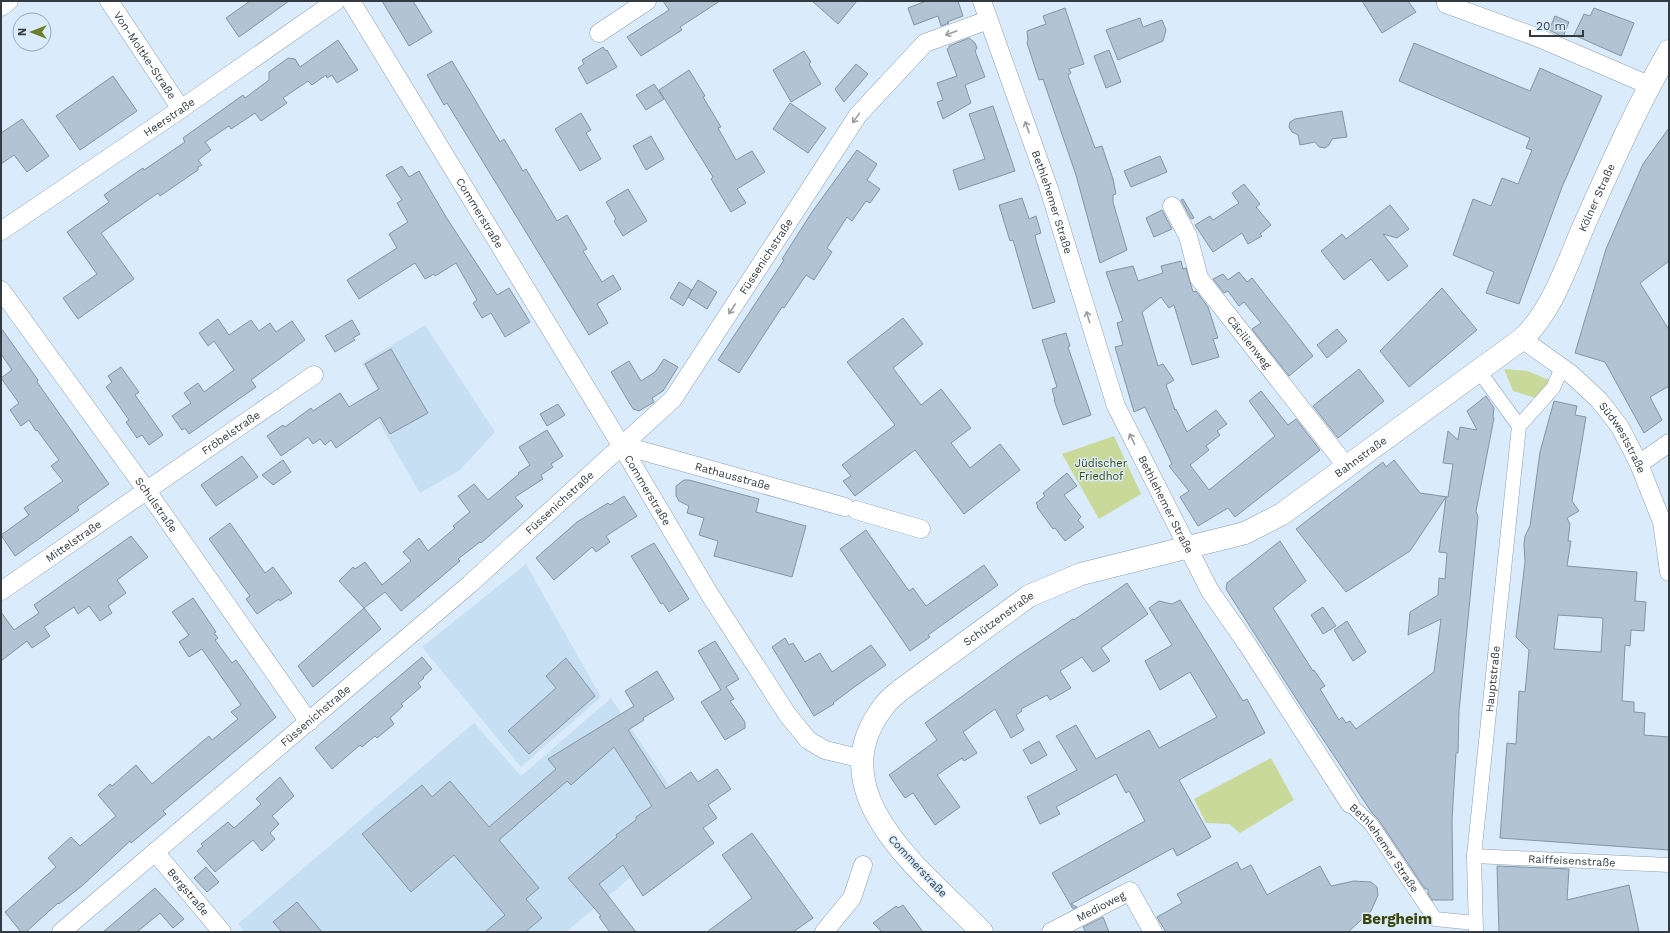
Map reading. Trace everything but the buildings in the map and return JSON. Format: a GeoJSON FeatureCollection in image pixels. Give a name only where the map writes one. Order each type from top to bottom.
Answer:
{"type":"FeatureCollection","features":[{"type":"Feature","properties":{"kind":"main road","name":"Kölner Straße"},"geometry":{"type":"LineString","coordinates":[[1522,339],[1534,328],[1546,311],[1595,200],[1669,51]]}},
{"type":"Feature","properties":{"kind":"main road","name":"Bahnstraße"},"geometry":{"type":"LineString","coordinates":[[1188,548],[1251,530],[1282,514],[1522,339]]}},
{"type":"Feature","properties":{"kind":"main road","name":"Schützenstraße"},"geometry":{"type":"LineString","coordinates":[[863,760],[870,729],[885,705],[902,689],[1029,596],[1081,574],[1188,548]]}},
{"type":"Feature","properties":{"kind":"main road","name":"Commerstraße"},"geometry":{"type":"LineString","coordinates":[[863,760],[863,776],[867,795],[872,807],[888,834],[911,861],[982,932]]}},
{"type":"Feature","properties":{"kind":"street"},"geometry":{"type":"LineString","coordinates":[[1,7],[9,1]]}},
{"type":"Feature","properties":{"kind":"street","name":"Von-Moltke-Straße"},"geometry":{"type":"LineString","coordinates":[[109,1],[182,109]]}},
{"type":"Feature","properties":{"kind":"street","name":"Heerstraße"},"geometry":{"type":"LineString","coordinates":[[1,231],[182,109],[336,1]]}},
{"type":"Feature","properties":{"kind":"street","name":"Commerstraße"},"geometry":{"type":"LineString","coordinates":[[351,1],[621,445],[710,595],[787,714],[808,740],[825,750],[863,760]]}},
{"type":"Feature","properties":{"kind":"street"},"geometry":{"type":"LineString","coordinates":[[599,33],[647,1]]}},
{"type":"Feature","properties":{"kind":"street","name":"Bethlehemer Straße"},"geometry":{"type":"LineString","coordinates":[[982,1],[1049,189],[1116,406],[1210,591],[1247,644],[1350,804],[1371,824],[1435,919],[1476,928]]}},
{"type":"Feature","properties":{"kind":"street"},"geometry":{"type":"LineString","coordinates":[[1446,4],[1539,38],[1651,86]]}},
{"type":"Feature","properties":{"kind":"street","name":"Füssenichstraße"},"geometry":{"type":"LineString","coordinates":[[61,932],[470,584],[673,399],[858,115],[925,43],[988,20]]}},
{"type":"Feature","properties":{"kind":"street","name":"Cäcilienweg"},"geometry":{"type":"LineString","coordinates":[[1172,206],[1188,236],[1199,278],[1347,466]]}},
{"type":"Feature","properties":{"kind":"street","name":"Schulstraße"},"geometry":{"type":"LineString","coordinates":[[1,290],[147,491],[309,722]]}},
{"type":"Feature","properties":{"kind":"street","name":"Südweststraße"},"geometry":{"type":"LineString","coordinates":[[1522,339],[1562,368],[1599,400],[1620,428],[1639,464],[1662,522],[1669,572]]}},
{"type":"Feature","properties":{"kind":"street"},"geometry":{"type":"LineString","coordinates":[[1479,371],[1519,426],[1553,388],[1562,368]]}},
{"type":"Feature","properties":{"kind":"street","name":"Fröbelstraße"},"geometry":{"type":"LineString","coordinates":[[147,491],[314,375]]}},
{"type":"Feature","properties":{"kind":"street","name":"Hauptstraße"},"geometry":{"type":"LineString","coordinates":[[1476,928],[1474,856],[1519,426]]}},
{"type":"Feature","properties":{"kind":"street"},"geometry":{"type":"LineString","coordinates":[[1639,464],[1669,442]]}},
{"type":"Feature","properties":{"kind":"street","name":"Rathausstraße"},"geometry":{"type":"LineString","coordinates":[[621,445],[921,529]]}},
{"type":"Feature","properties":{"kind":"street","name":"Mittelstraße"},"geometry":{"type":"LineString","coordinates":[[1,591],[147,491]]}},
{"type":"Feature","properties":{"kind":"street","name":"Bergstraße"},"geometry":{"type":"LineString","coordinates":[[155,852],[222,932]]}},
{"type":"Feature","properties":{"kind":"street","name":"Raiffeisenstraße"},"geometry":{"type":"LineString","coordinates":[[1474,856],[1669,865]]}},
{"type":"Feature","properties":{"kind":"street"},"geometry":{"type":"LineString","coordinates":[[824,932],[852,898],[863,865]]}},
{"type":"Feature","properties":{"kind":"street","name":"Medioweg"},"geometry":{"type":"LineString","coordinates":[[1051,932],[1130,891],[1153,932]]}},
{"type":"Feature","properties":{"kind":"shaded area"},"geometry":{"type":"Polygon","coordinates":[[[425,325],[495,432],[460,470],[420,493],[365,398],[377,390],[362,363],[425,325]]]}},
{"type":"Feature","properties":{"kind":"shaded area"},"geometry":{"type":"Polygon","coordinates":[[[526,564],[601,697],[521,767],[422,647],[526,564]]]}},
{"type":"Feature","properties":{"kind":"shaded area"},"geometry":{"type":"Polygon","coordinates":[[[611,698],[672,790],[637,872],[566,932],[245,932],[238,924],[474,723],[521,776],[611,698]]]}},
{"type":"Feature","properties":{"kind":"green space"},"geometry":{"type":"Polygon","coordinates":[[[1504,369],[1528,371],[1549,380],[1539,399],[1513,391],[1504,369]]]}},
{"type":"Feature","properties":{"kind":"green space","name":"Jüdischer Friedhof"},"geometry":{"type":"Polygon","coordinates":[[[1114,436],[1141,494],[1099,519],[1062,454],[1114,436]]]}},
{"type":"Feature","properties":{"kind":"green space"},"geometry":{"type":"Polygon","coordinates":[[[1271,758],[1294,800],[1240,833],[1229,824],[1206,823],[1194,799],[1271,758]]]}},
{"type":"Feature","properties":{"kind":"district","name":"Bergheim"},"geometry":{"type":"Point","coordinates":[1397,919]}}]}
